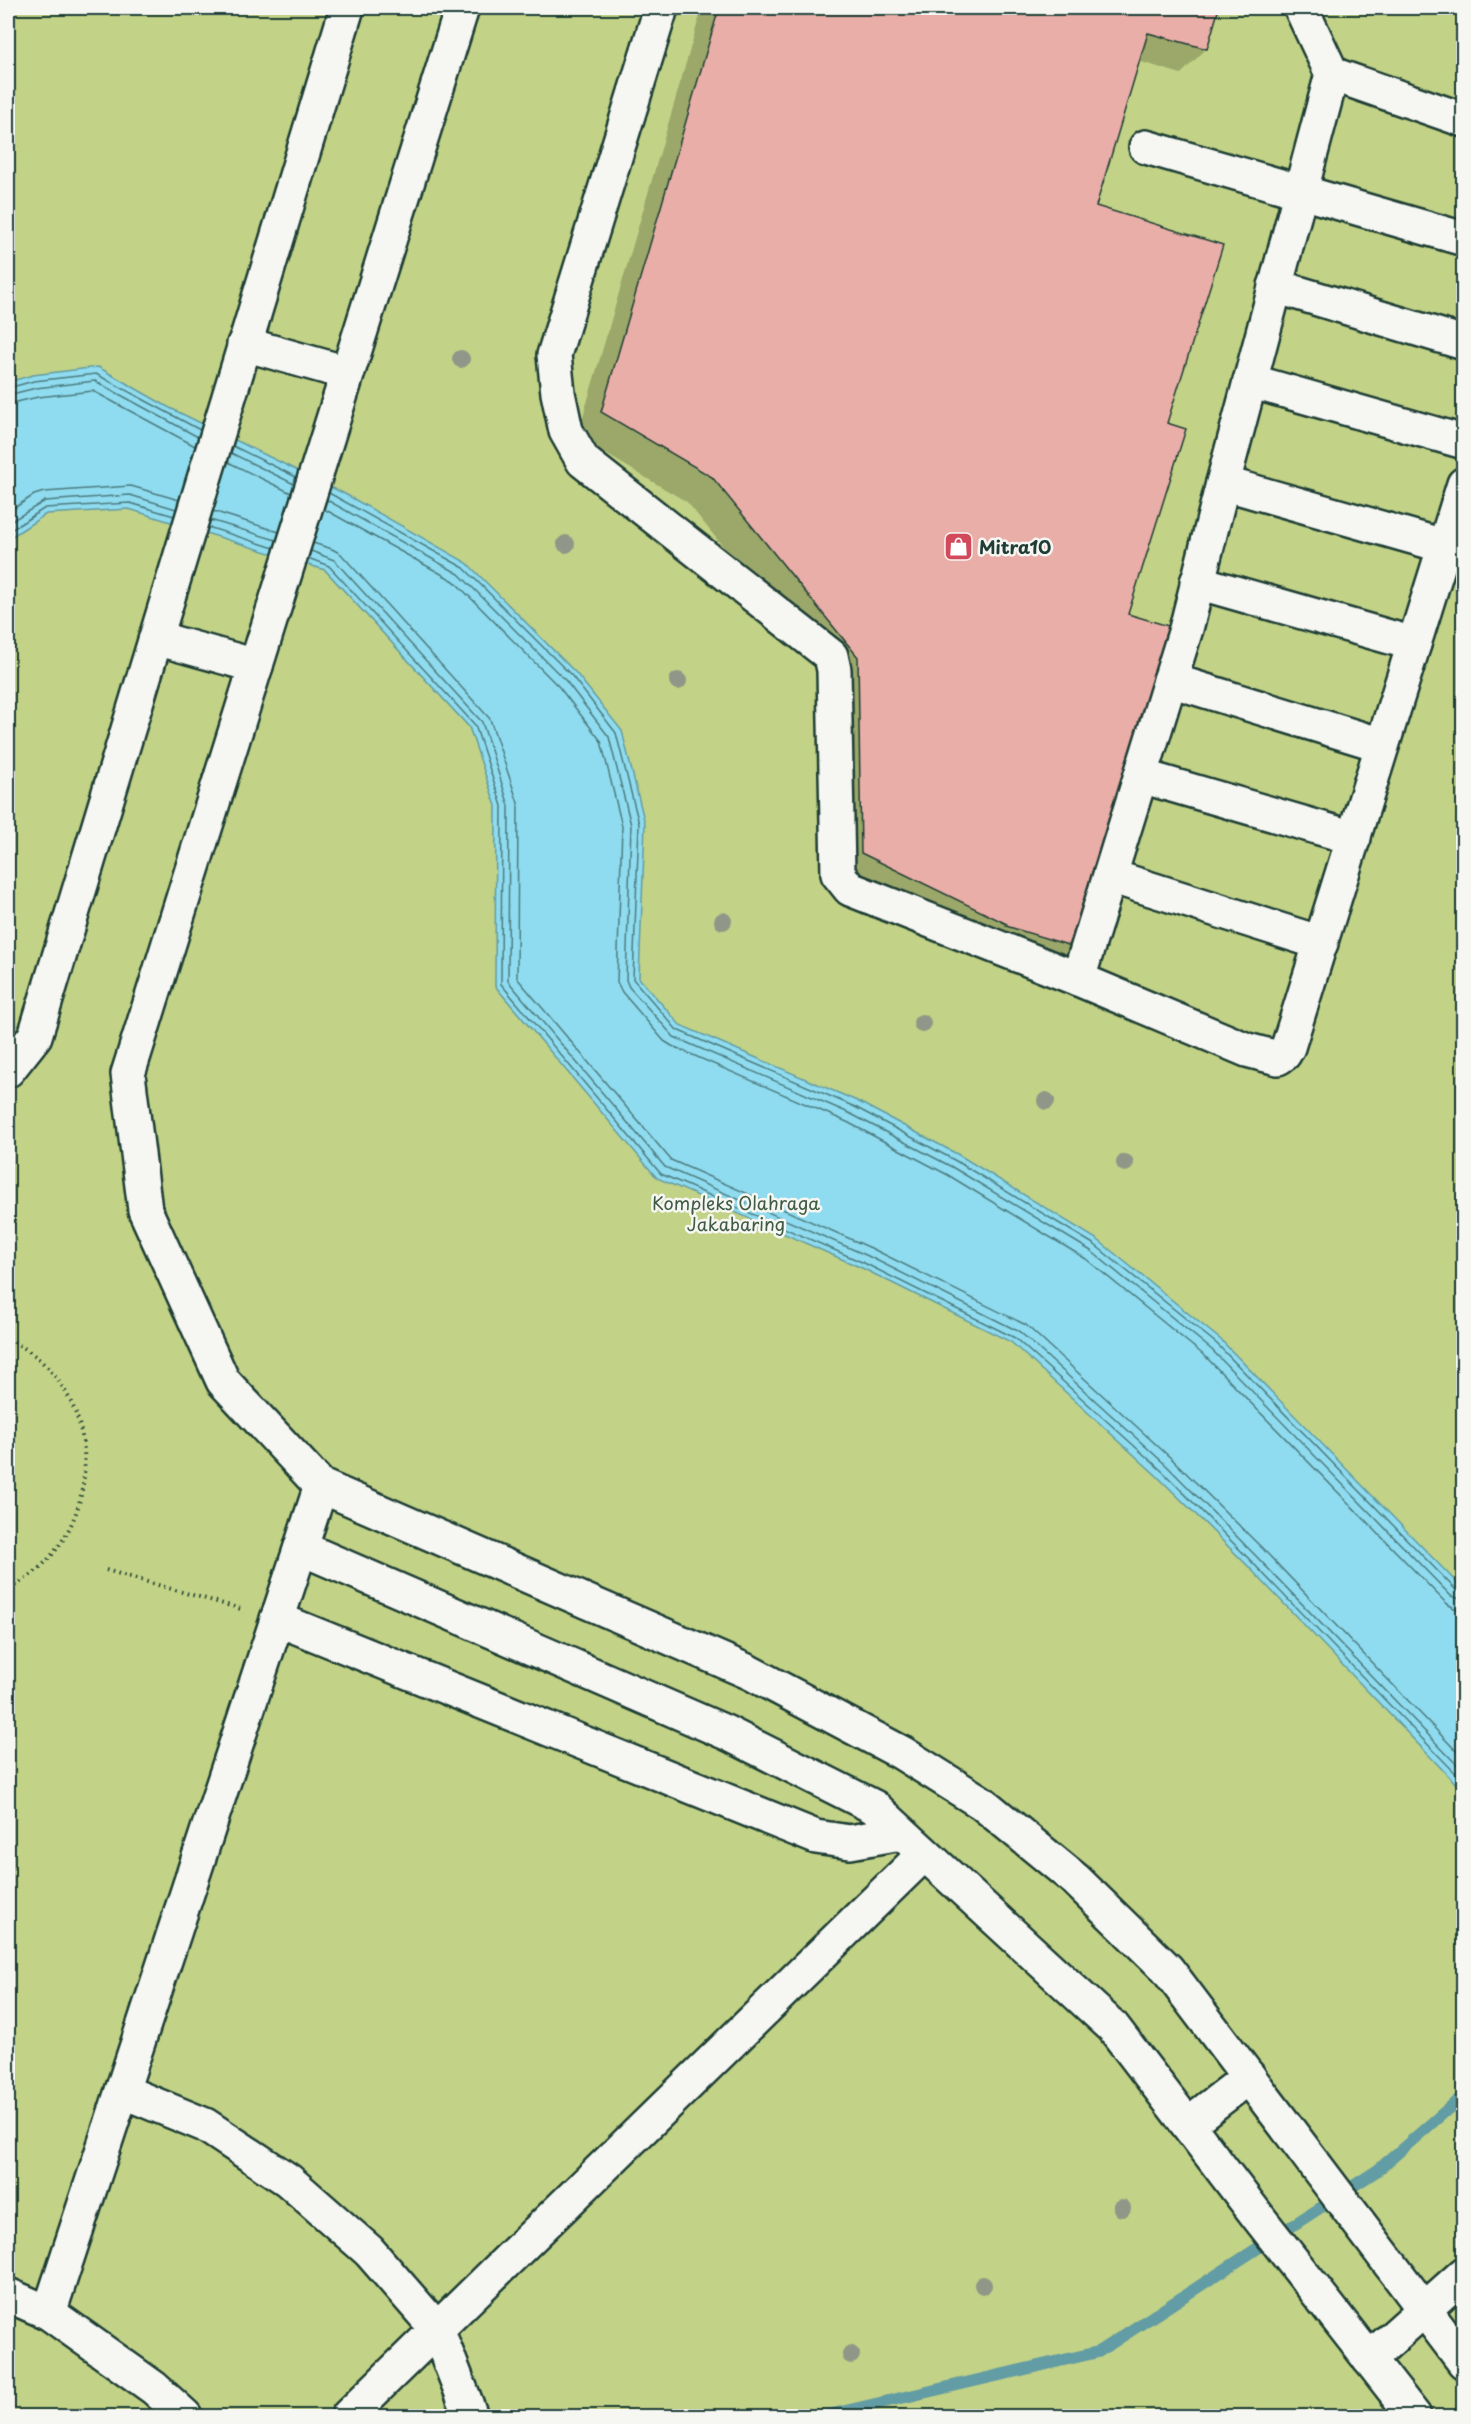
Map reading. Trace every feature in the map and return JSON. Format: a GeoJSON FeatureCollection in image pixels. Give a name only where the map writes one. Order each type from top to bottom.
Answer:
{"type":"FeatureCollection","features":[{"type":"Feature","properties":{"kind":"lane"},"geometry":{"type":"LineString","coordinates":[[8,1070],[35,1036],[347,8]]}},
{"type":"Feature","properties":{"kind":"lane"},"geometry":{"type":"LineString","coordinates":[[462,8],[128,1074],[145,1210],[223,1381],[321,1486],[749,1672],[902,1753],[972,1797],[1076,1880],[1167,1969],[1464,2362]]}},
{"type":"Feature","properties":{"kind":"lane"},"geometry":{"type":"LineString","coordinates":[[661,8],[554,354],[558,393],[567,431],[583,461],[831,656],[834,670],[838,874],[850,889],[1078,979],[1247,1050],[1278,1058],[1288,1047],[1464,484]]}},
{"type":"Feature","properties":{"kind":"lane"},"geometry":{"type":"LineString","coordinates":[[1078,979],[1170,680],[1332,74],[1301,8]]}},
{"type":"Feature","properties":{"kind":"lane"},"geometry":{"type":"LineString","coordinates":[[1332,74],[1464,120]]}},
{"type":"Feature","properties":{"kind":"lane"},"geometry":{"type":"LineString","coordinates":[[1146,147],[1464,239]]}},
{"type":"Feature","properties":{"kind":"lane"},"geometry":{"type":"LineString","coordinates":[[1275,286],[1464,343]]}},
{"type":"Feature","properties":{"kind":"lane"},"geometry":{"type":"LineString","coordinates":[[241,356],[344,384]]}},
{"type":"Feature","properties":{"kind":"lane"},"geometry":{"type":"LineString","coordinates":[[1250,381],[1464,442]]}},
{"type":"Feature","properties":{"kind":"lane"},"geometry":{"type":"LineString","coordinates":[[1223,483],[1444,546]]}},
{"type":"Feature","properties":{"kind":"lane"},"geometry":{"type":"LineString","coordinates":[[1197,582],[1414,644]]}},
{"type":"Feature","properties":{"kind":"lane"},"geometry":{"type":"LineString","coordinates":[[156,638],[256,666]]}},
{"type":"Feature","properties":{"kind":"lane"},"geometry":{"type":"LineString","coordinates":[[1170,680],[1382,745]]}},
{"type":"Feature","properties":{"kind":"lane"},"geometry":{"type":"LineString","coordinates":[[1141,776],[1354,838]]}},
{"type":"Feature","properties":{"kind":"lane"},"geometry":{"type":"LineString","coordinates":[[1110,876],[1321,943]]}},
{"type":"Feature","properties":{"kind":"lane"},"geometry":{"type":"LineString","coordinates":[[49,2313],[321,1486]]}},
{"type":"Feature","properties":{"kind":"lane"},"geometry":{"type":"LineString","coordinates":[[300,1548],[727,1733],[874,1807],[1113,2027],[1414,2416]]}},
{"type":"Feature","properties":{"kind":"lane"},"geometry":{"type":"LineString","coordinates":[[278,1619],[816,1837],[850,1842],[913,1843]]}},
{"type":"Feature","properties":{"kind":"lane"},"geometry":{"type":"LineString","coordinates":[[348,2416],[437,2329],[913,1843]]}},
{"type":"Feature","properties":{"kind":"lane"},"geometry":{"type":"LineString","coordinates":[[1188,2124],[1249,2077]]}},
{"type":"Feature","properties":{"kind":"lane"},"geometry":{"type":"LineString","coordinates":[[122,2091],[205,2125],[288,2180],[369,2251],[437,2329],[471,2416]]}},
{"type":"Feature","properties":{"kind":"lane"},"geometry":{"type":"LineString","coordinates":[[1369,2359],[1464,2274]]}},
{"type":"Feature","properties":{"kind":"lane"},"geometry":{"type":"LineString","coordinates":[[8,2295],[49,2313],[154,2388],[185,2416]]}},
{"type":"Feature","properties":{"kind":"path"},"geometry":{"type":"LineString","coordinates":[[8,1340],[24,1347],[57,1378],[78,1419],[86,1464],[79,1509],[58,1550],[24,1581],[8,1589]]}},
{"type":"Feature","properties":{"kind":"path"},"geometry":{"type":"LineString","coordinates":[[106,1570],[278,1619]]}},
{"type":"Feature","properties":{"kind":"green space","name":"Kompleks Olahraga Jakabaring"},"geometry":{"type":"Polygon","coordinates":[[[8,8],[1463,8],[1463,2416],[8,2416],[8,8]]]}},
{"type":"Feature","properties":{"kind":"water"},"geometry":{"type":"Polygon","coordinates":[[[98,367],[168,407],[345,494],[467,563],[576,673],[622,731],[645,824],[639,978],[680,1025],[857,1101],[959,1155],[1098,1240],[1221,1340],[1463,1589],[1463,1791],[1246,1564],[1157,1476],[1011,1342],[862,1268],[657,1178],[495,986],[496,806],[469,727],[325,570],[129,509],[46,514],[8,539],[8,382],[33,375],[98,367]]]}},
{"type":"Feature","properties":{"kind":"building","name":"Mitra10"},"geometry":{"type":"Polygon","coordinates":[[[719,8],[1219,8],[1207,49],[1148,33],[1096,206],[1223,245],[1167,423],[1186,429],[1128,614],[1175,628],[1078,948],[1006,926],[1007,924],[861,853],[858,657],[712,477],[601,412],[719,8]]]}},
{"type":"Feature","properties":{"kind":"waterway"},"geometry":{"type":"LineString","coordinates":[[824,2416],[1098,2352],[1378,2170],[1464,2095]]}},
{"type":"Feature","properties":{"kind":"place","name":"Mitra10"},"geometry":{"type":"Point","coordinates":[958,546]}}]}
